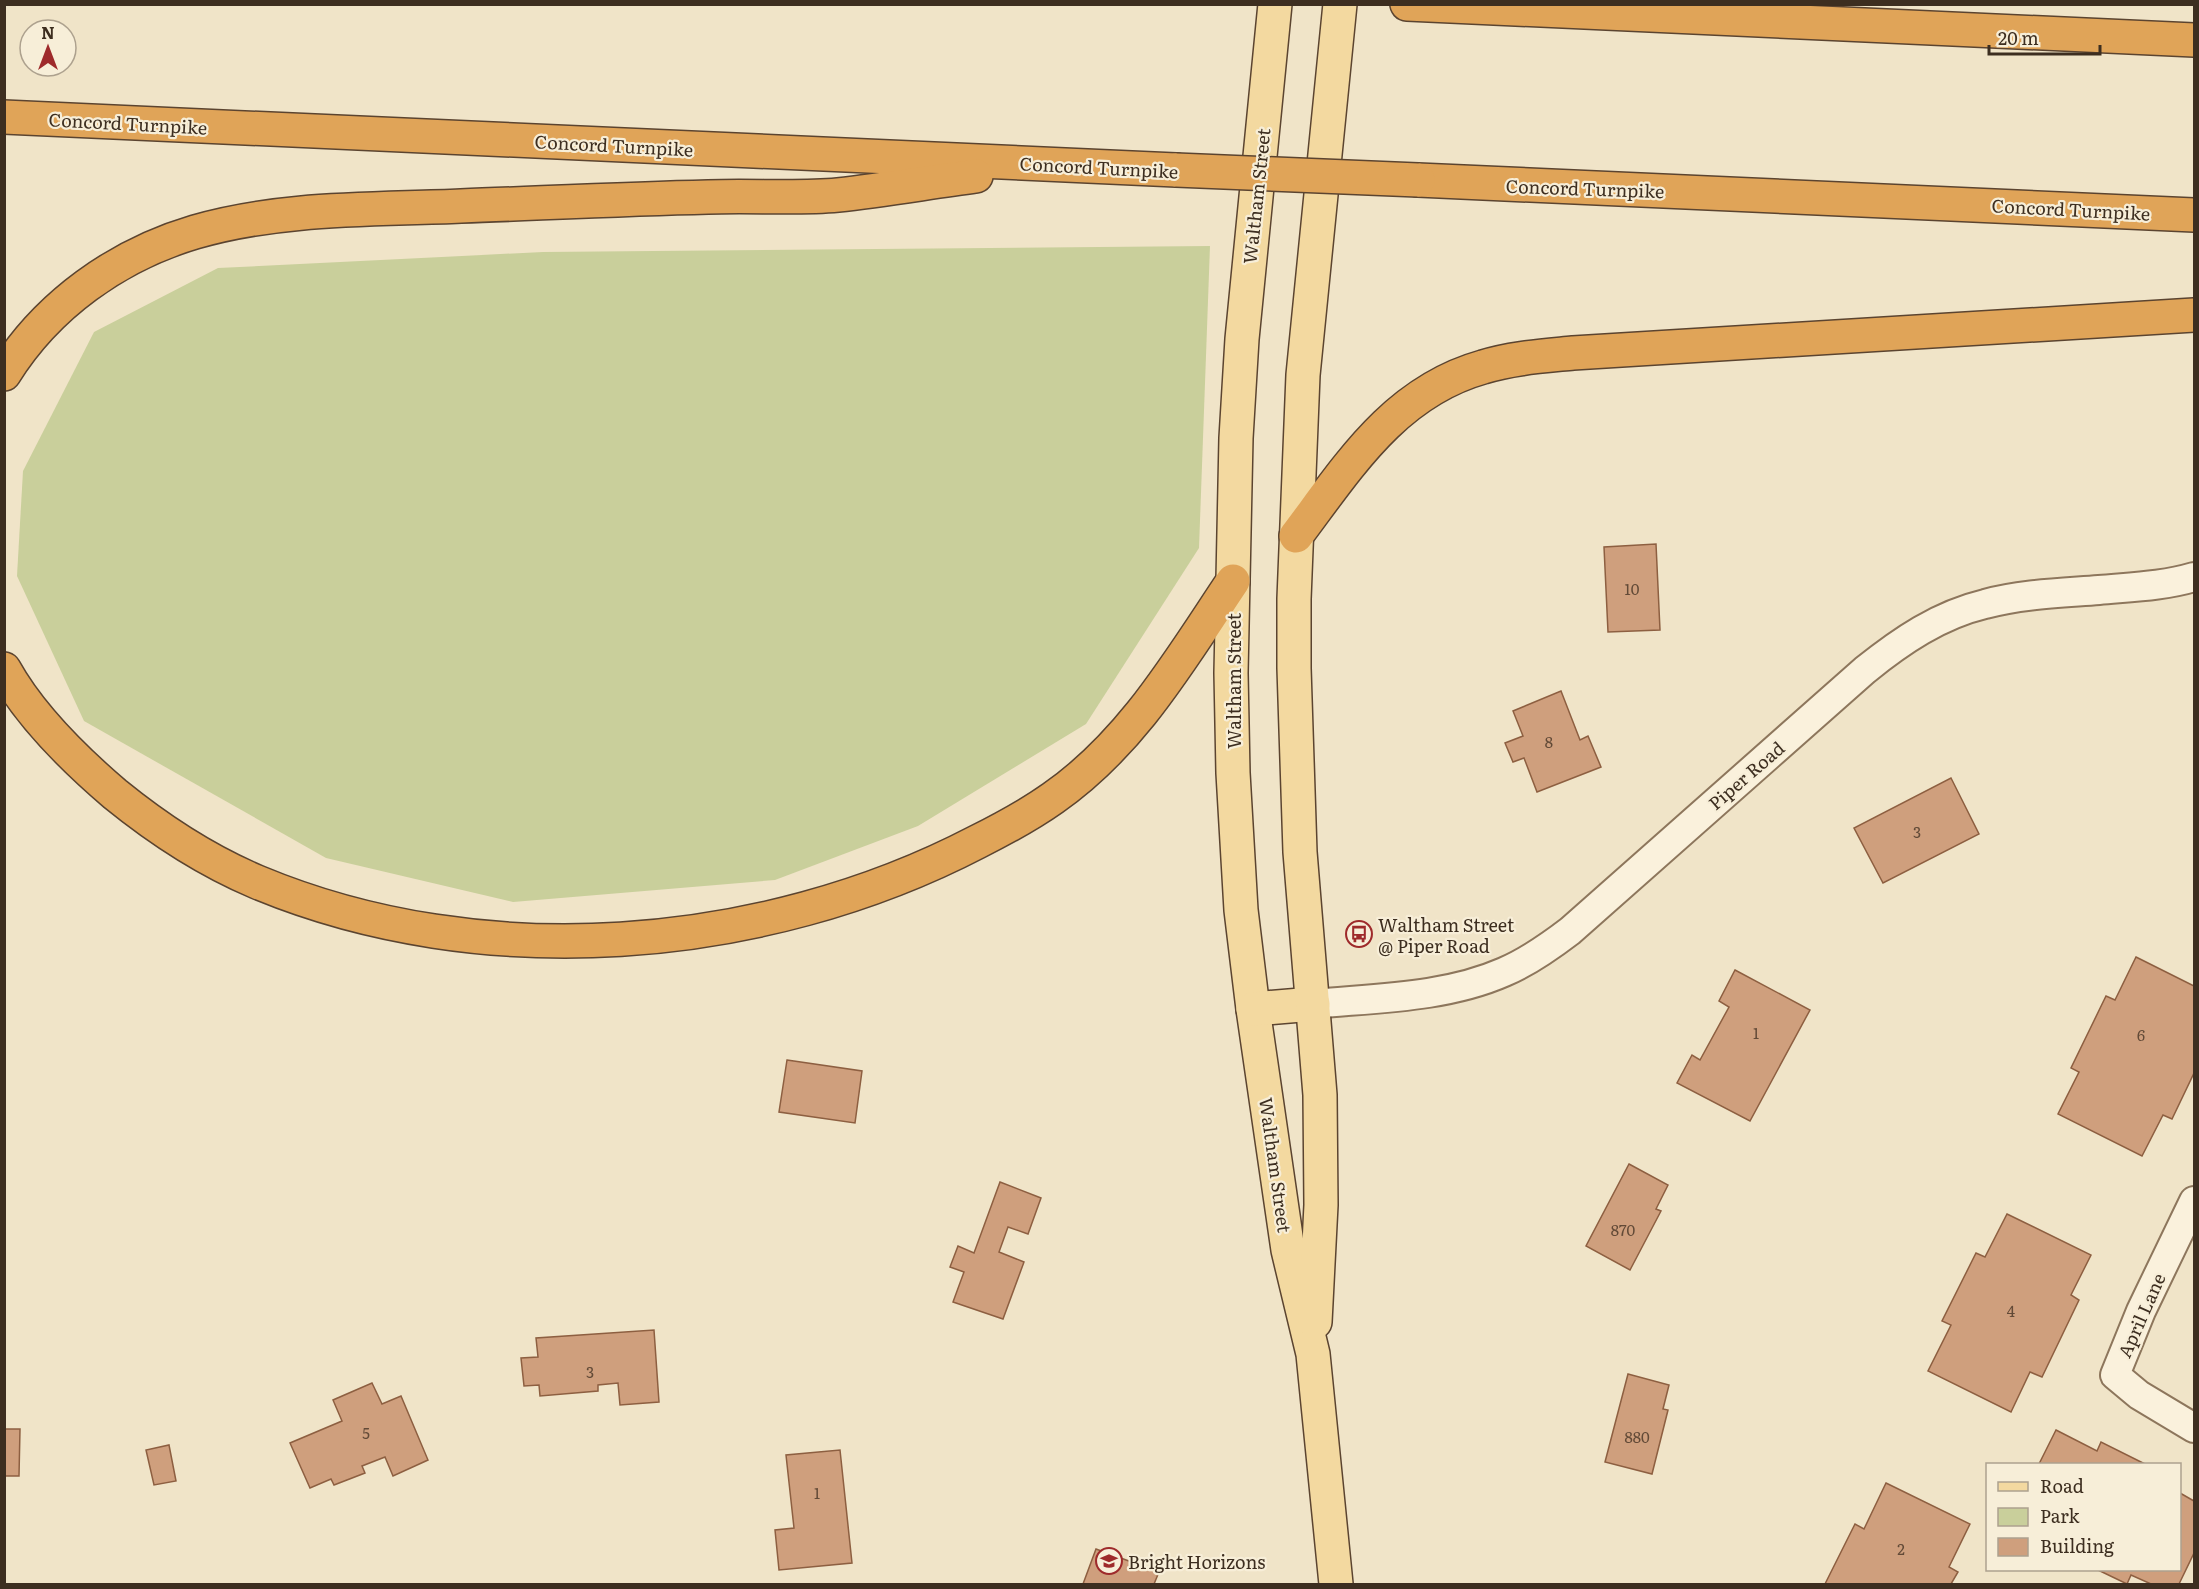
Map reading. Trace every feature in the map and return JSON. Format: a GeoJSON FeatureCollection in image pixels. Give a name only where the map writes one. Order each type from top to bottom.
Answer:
{"type":"FeatureCollection","features":[{"type":"Feature","properties":{"kind":"highway"},"geometry":{"type":"LineString","coordinates":[[1421,5],[2194,40]]}},
{"type":"Feature","properties":{"kind":"highway","name":"Concord Turnpike"},"geometry":{"type":"LineString","coordinates":[[4,117],[2194,215]]}},
{"type":"Feature","properties":{"kind":"highway"},"geometry":{"type":"LineString","coordinates":[[4,374],[30,337],[44,322],[59,307],[94,281],[133,258],[174,239],[234,222],[320,212],[669,198],[835,195],[1060,165]]}},
{"type":"Feature","properties":{"kind":"highway"},"geometry":{"type":"LineString","coordinates":[[1296,536],[1361,448],[1397,413],[1426,393],[1481,367],[1573,352],[2194,315]]}},
{"type":"Feature","properties":{"kind":"highway"},"geometry":{"type":"LineString","coordinates":[[4,669],[39,717],[80,762],[104,784],[160,829],[183,844],[255,882],[326,907],[402,925],[439,931],[514,939],[624,939],[732,926],[829,903],[892,882],[949,857],[1029,814],[1075,782],[1115,746],[1160,689],[1233,581]]}},
{"type":"Feature","properties":{"kind":"main road","name":"Waltham Street"},"geometry":{"type":"LineString","coordinates":[[1275,4],[1240,372],[1234,473],[1231,673],[1235,807],[1241,910],[1253,1009],[1288,1250],[1313,1354],[1336,1584]]}},
{"type":"Feature","properties":{"kind":"main road","name":"Waltham Street"},"geometry":{"type":"LineString","coordinates":[[1313,1354],[1321,1205],[1320,1095],[1299,821],[1294,668],[1296,536],[1303,375],[1340,4]]}},
{"type":"Feature","properties":{"kind":"main road"},"geometry":{"type":"LineString","coordinates":[[1253,1009],[1312,1004]]}},
{"type":"Feature","properties":{"kind":"main road"},"geometry":{"type":"LineString","coordinates":[[1282,1208],[1321,1205]]}},
{"type":"Feature","properties":{"kind":"street","name":"Piper Road"},"geometry":{"type":"LineString","coordinates":[[1312,1004],[1395,996],[1461,986],[1502,973],[1537,955],[1570,931],[1865,670],[1903,641],[1941,620],[1983,604],[2005,599],[2153,585],[2194,577]]}},
{"type":"Feature","properties":{"kind":"street","name":"April Lane"},"geometry":{"type":"LineString","coordinates":[[2194,1201],[2140,1311],[2115,1375],[2139,1395],[2194,1428]]}},
{"type":"Feature","properties":{"kind":"green space"},"geometry":{"type":"Polygon","coordinates":[[[1210,246],[1199,548],[1086,724],[918,826],[775,880],[513,902],[326,858],[84,721],[17,576],[23,471],[94,332],[218,268],[543,252],[1210,246]]]}},
{"type":"Feature","properties":{"kind":"building"},"geometry":{"type":"Polygon","coordinates":[[[1656,544],[1660,630],[1608,632],[1604,547],[1656,544]]]}},
{"type":"Feature","properties":{"kind":"building"},"geometry":{"type":"Polygon","coordinates":[[[1561,691],[1580,740],[1588,736],[1601,767],[1537,792],[1524,758],[1513,762],[1505,743],[1523,736],[1513,711],[1561,691]]]}},
{"type":"Feature","properties":{"kind":"building"},"geometry":{"type":"Polygon","coordinates":[[[1951,778],[1979,834],[1883,883],[1854,828],[1951,778]]]}},
{"type":"Feature","properties":{"kind":"building"},"geometry":{"type":"Polygon","coordinates":[[[2136,957],[2194,986],[2194,1073],[2172,1119],[2163,1115],[2142,1156],[2058,1114],[2079,1072],[2071,1068],[2106,996],[2115,1000],[2136,957]]]}},
{"type":"Feature","properties":{"kind":"building"},"geometry":{"type":"Polygon","coordinates":[[[1735,970],[1810,1010],[1750,1121],[1677,1083],[1692,1055],[1700,1060],[1729,1007],[1719,1001],[1735,970]]]}},
{"type":"Feature","properties":{"kind":"building"},"geometry":{"type":"Polygon","coordinates":[[[787,1060],[862,1071],[855,1123],[779,1112],[787,1060]]]}},
{"type":"Feature","properties":{"kind":"building"},"geometry":{"type":"Polygon","coordinates":[[[1629,1164],[1668,1185],[1656,1209],[1661,1211],[1630,1270],[1586,1246],[1629,1164]]]}},
{"type":"Feature","properties":{"kind":"building"},"geometry":{"type":"Polygon","coordinates":[[[1000,1182],[1041,1198],[1028,1234],[1008,1227],[999,1252],[1024,1262],[1003,1319],[953,1302],[964,1272],[950,1267],[958,1246],[974,1253],[1000,1182]]]}},
{"type":"Feature","properties":{"kind":"building"},"geometry":{"type":"Polygon","coordinates":[[[2007,1214],[2091,1255],[2071,1295],[2079,1300],[2042,1377],[2030,1372],[2011,1412],[1928,1371],[1951,1325],[1942,1321],[1976,1253],[1985,1257],[2007,1214]]]}},
{"type":"Feature","properties":{"kind":"building"},"geometry":{"type":"Polygon","coordinates":[[[654,1330],[659,1402],[620,1405],[618,1383],[598,1385],[598,1391],[540,1396],[539,1385],[524,1386],[521,1358],[538,1357],[536,1338],[654,1330]]]}},
{"type":"Feature","properties":{"kind":"building"},"geometry":{"type":"Polygon","coordinates":[[[1628,1374],[1669,1385],[1663,1409],[1668,1410],[1652,1474],[1605,1462],[1628,1374]]]}},
{"type":"Feature","properties":{"kind":"building"},"geometry":{"type":"Polygon","coordinates":[[[372,1383],[382,1404],[401,1396],[428,1460],[393,1476],[385,1457],[362,1466],[365,1473],[334,1485],[331,1479],[310,1488],[290,1443],[342,1421],[333,1400],[372,1383]]]}},
{"type":"Feature","properties":{"kind":"building"},"geometry":{"type":"Polygon","coordinates":[[[4,1429],[20,1429],[19,1476],[4,1476],[4,1429]]]}},
{"type":"Feature","properties":{"kind":"building"},"geometry":{"type":"Polygon","coordinates":[[[2056,1430],[2097,1451],[2101,1442],[2143,1463],[2040,1463],[2056,1430]]]}},
{"type":"Feature","properties":{"kind":"building"},"geometry":{"type":"Polygon","coordinates":[[[169,1445],[176,1481],[154,1485],[146,1450],[169,1445]]]}},
{"type":"Feature","properties":{"kind":"building"},"geometry":{"type":"Polygon","coordinates":[[[840,1450],[852,1563],[779,1570],[775,1530],[794,1528],[786,1455],[840,1450]]]}},
{"type":"Feature","properties":{"kind":"building"},"geometry":{"type":"Polygon","coordinates":[[[1886,1483],[1970,1524],[1949,1567],[1958,1572],[1951,1584],[1825,1584],[1855,1524],[1864,1529],[1886,1483]]]}},
{"type":"Feature","properties":{"kind":"building"},"geometry":{"type":"Polygon","coordinates":[[[2181,1494],[2194,1501],[2194,1553],[2179,1584],[2151,1584],[2131,1575],[2127,1584],[2100,1571],[2181,1571],[2181,1494]]]}},
{"type":"Feature","properties":{"kind":"building","name":"Bright Horizons"},"geometry":{"type":"Polygon","coordinates":[[[1096,1549],[1159,1572],[1154,1584],[1083,1584],[1096,1549]]]}},
{"type":"Feature","properties":{"kind":"place","name":"Waltham Street @ Piper Road"},"geometry":{"type":"Point","coordinates":[1359,934]}},
{"type":"Feature","properties":{"kind":"place","name":"Bright Horizons"},"geometry":{"type":"Point","coordinates":[1109,1561]}}]}
